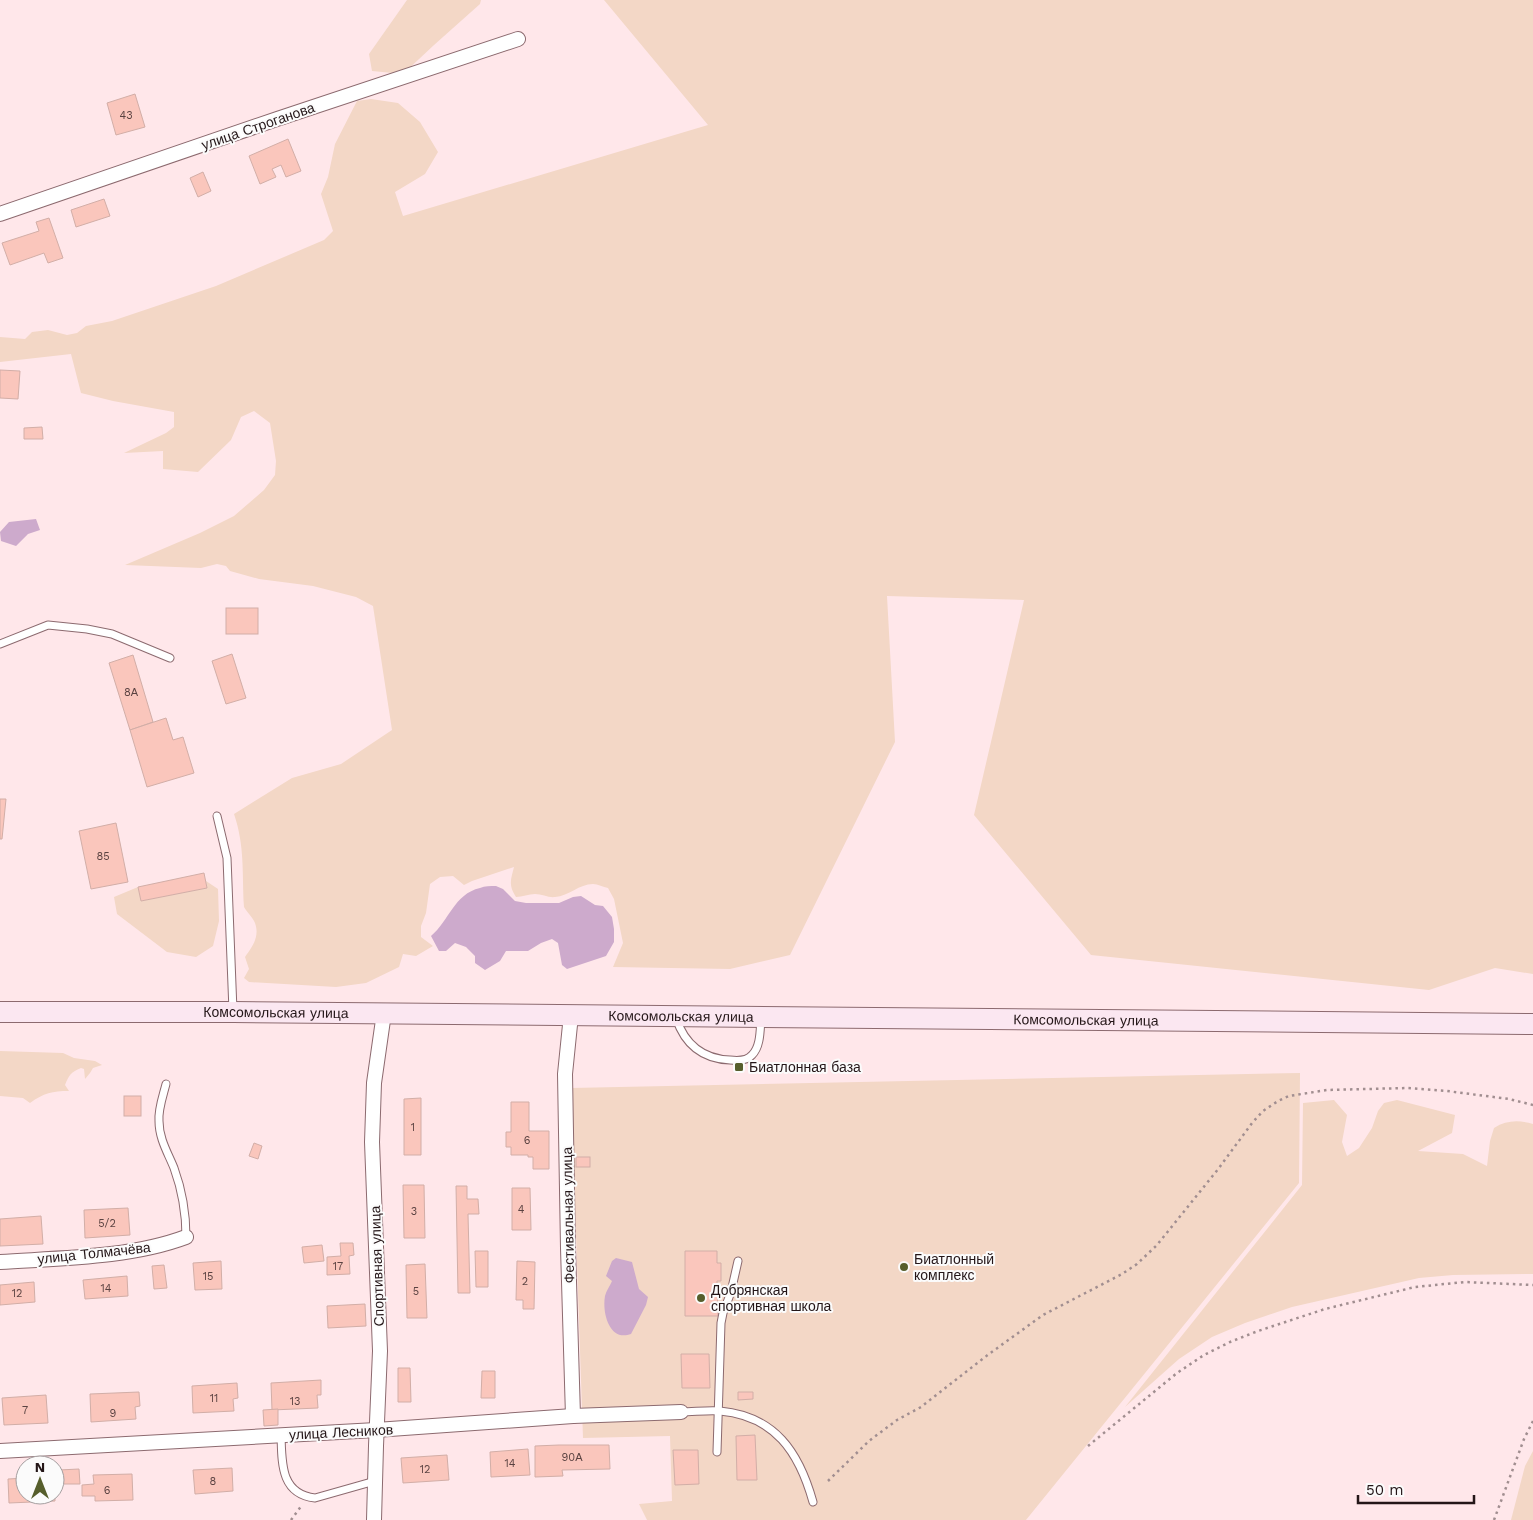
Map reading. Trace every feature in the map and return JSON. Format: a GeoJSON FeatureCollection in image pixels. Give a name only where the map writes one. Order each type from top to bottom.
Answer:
{"type":"FeatureCollection","features":[{"type":"Feature","properties":{"kind":"main road","name":"Комсомольская улица"},"geometry":{"type":"LineString","coordinates":[[0,1012],[384,1013],[1533,1024]]}},
{"type":"Feature","properties":{"kind":"street","name":"улица Строганова"},"geometry":{"type":"LineString","coordinates":[[0,214],[277,119],[518,40]]}},
{"type":"Feature","properties":{"kind":"street","name":"Спортивная улица"},"geometry":{"type":"LineString","coordinates":[[374,1520],[380,1350],[372,1142],[374,1083],[384,1013]]}},
{"type":"Feature","properties":{"kind":"street","name":"Фестивальная улица"},"geometry":{"type":"LineString","coordinates":[[571,1015],[566,1074],[568,1248],[573,1416]]}},
{"type":"Feature","properties":{"kind":"street","name":"улица Толмачёва"},"geometry":{"type":"LineString","coordinates":[[0,1262],[120,1253],[162,1244],[186,1236]]}},
{"type":"Feature","properties":{"kind":"street","name":"улица Лесников"},"geometry":{"type":"LineString","coordinates":[[0,1451],[376,1430],[573,1416],[681,1412]]}},
{"type":"Feature","properties":{"kind":"lane"},"geometry":{"type":"LineString","coordinates":[[0,644],[48,625],[112,634],[170,658]]}},
{"type":"Feature","properties":{"kind":"lane"},"geometry":{"type":"LineString","coordinates":[[217,816],[227,858],[233,1012]]}},
{"type":"Feature","properties":{"kind":"lane"},"geometry":{"type":"LineString","coordinates":[[675,1016],[683,1033],[695,1049],[717,1060],[738,1060],[747,1059],[757,1048],[761,1016]]}},
{"type":"Feature","properties":{"kind":"lane"},"geometry":{"type":"LineString","coordinates":[[166,1084],[160,1106],[159,1131],[175,1169],[186,1222],[186,1236]]}},
{"type":"Feature","properties":{"kind":"lane"},"geometry":{"type":"LineString","coordinates":[[717,1452],[721,1323],[738,1261]]}},
{"type":"Feature","properties":{"kind":"lane"},"geometry":{"type":"LineString","coordinates":[[681,1412],[719,1411],[740,1414],[758,1421],[774,1432],[798,1460],[813,1502]]}},
{"type":"Feature","properties":{"kind":"lane"},"geometry":{"type":"LineString","coordinates":[[281,1435],[285,1475],[292,1488],[308,1497],[315,1498],[375,1481]]}},
{"type":"Feature","properties":{"kind":"path"},"geometry":{"type":"LineString","coordinates":[[828,1481],[869,1441],[898,1420],[921,1407],[1043,1315],[1122,1274],[1137,1264],[1156,1245],[1252,1123],[1278,1100],[1288,1096],[1327,1090],[1407,1088],[1509,1099],[1533,1105]]}},
{"type":"Feature","properties":{"kind":"path"},"geometry":{"type":"LineString","coordinates":[[1088,1446],[1177,1373],[1204,1355],[1258,1331],[1325,1309],[1415,1287],[1465,1282],[1533,1285]]}},
{"type":"Feature","properties":{"kind":"path"},"geometry":{"type":"LineString","coordinates":[[1494,1520],[1524,1439],[1533,1421]]}},
{"type":"Feature","properties":{"kind":"path"},"geometry":{"type":"LineString","coordinates":[[291,1520],[308,1497]]}},
{"type":"Feature","properties":{"kind":"shaded area"},"geometry":{"type":"Polygon","coordinates":[[[407,0],[481,0],[480,4],[403,74],[372,71],[369,54],[407,0]]]}},
{"type":"Feature","properties":{"kind":"shaded area"},"geometry":{"type":"Polygon","coordinates":[[[604,0],[1533,0],[1533,974],[1495,968],[1429,990],[1091,955],[974,815],[1024,600],[887,596],[895,742],[790,955],[730,969],[613,967],[623,943],[614,899],[608,888],[593,884],[583,886],[560,896],[553,897],[535,894],[516,897],[511,885],[514,867],[464,885],[453,876],[440,877],[430,884],[426,913],[421,926],[421,937],[433,946],[416,956],[403,954],[399,967],[366,983],[336,987],[249,982],[244,978],[249,969],[245,957],[257,933],[254,921],[244,907],[240,837],[234,814],[292,778],[341,764],[392,730],[373,606],[356,597],[313,586],[259,579],[230,571],[226,566],[217,564],[201,568],[125,565],[200,533],[234,516],[264,490],[275,475],[276,461],[270,423],[254,411],[241,417],[231,440],[198,472],[163,469],[163,451],[124,453],[166,433],[174,427],[174,412],[81,393],[71,354],[0,362],[0,337],[25,339],[32,332],[48,330],[67,335],[77,333],[86,326],[112,321],[216,286],[324,240],[333,231],[321,194],[328,177],[335,144],[357,101],[371,99],[398,103],[420,122],[438,152],[425,174],[395,192],[403,216],[708,125],[604,0]]]}},
{"type":"Feature","properties":{"kind":"shaded area"},"geometry":{"type":"Polygon","coordinates":[[[36,519],[40,530],[28,534],[16,546],[1,541],[0,532],[9,522],[36,519]]]}},
{"type":"Feature","properties":{"kind":"shaded area"},"geometry":{"type":"Polygon","coordinates":[[[206,881],[218,889],[219,921],[213,946],[196,957],[167,952],[117,914],[114,897],[138,887],[141,901],[207,888],[206,881]]]}},
{"type":"Feature","properties":{"kind":"shaded area"},"geometry":{"type":"Polygon","coordinates":[[[496,886],[503,889],[515,901],[559,903],[581,896],[595,905],[603,906],[612,917],[614,942],[606,956],[567,969],[562,965],[558,943],[552,939],[528,951],[506,951],[500,961],[485,970],[475,963],[475,956],[466,947],[455,943],[446,951],[439,951],[431,936],[458,902],[471,891],[496,886]]]}},
{"type":"Feature","properties":{"kind":"shaded area"},"geometry":{"type":"Polygon","coordinates":[[[0,1051],[63,1053],[74,1058],[95,1061],[102,1065],[93,1068],[85,1079],[84,1069],[81,1068],[73,1072],[65,1085],[69,1091],[48,1093],[30,1103],[23,1098],[0,1096],[0,1051]]]}},
{"type":"Feature","properties":{"kind":"shaded area","name":"Биатлонный комплекс"},"geometry":{"type":"Polygon","coordinates":[[[1300,1073],[1299,1183],[1026,1520],[647,1520],[639,1504],[672,1501],[670,1436],[583,1438],[571,1088],[1300,1073]]]}},
{"type":"Feature","properties":{"kind":"shaded area"},"geometry":{"type":"Polygon","coordinates":[[[1334,1100],[1347,1115],[1342,1142],[1347,1156],[1359,1148],[1372,1128],[1378,1111],[1384,1103],[1397,1100],[1455,1115],[1452,1133],[1418,1151],[1463,1154],[1487,1166],[1490,1141],[1494,1128],[1504,1123],[1513,1122],[1533,1124],[1533,1274],[1453,1275],[1419,1278],[1292,1307],[1245,1323],[1212,1337],[1179,1359],[1125,1407],[1302,1185],[1303,1103],[1334,1100]]]}},
{"type":"Feature","properties":{"kind":"shaded area"},"geometry":{"type":"Polygon","coordinates":[[[616,1258],[632,1262],[639,1289],[648,1297],[646,1305],[631,1334],[617,1334],[612,1330],[606,1317],[605,1296],[612,1281],[606,1276],[612,1261],[616,1258]]]}},
{"type":"Feature","properties":{"kind":"shaded area"},"geometry":{"type":"Polygon","coordinates":[[[1533,1451],[1533,1520],[1511,1520],[1525,1466],[1533,1451]]]}},
{"type":"Feature","properties":{"kind":"building"},"geometry":{"type":"Polygon","coordinates":[[[135,94],[145,127],[116,135],[107,103],[135,94]]]}},
{"type":"Feature","properties":{"kind":"building"},"geometry":{"type":"Polygon","coordinates":[[[288,139],[301,171],[286,177],[281,165],[272,169],[276,177],[260,184],[249,156],[288,139]]]}},
{"type":"Feature","properties":{"kind":"building"},"geometry":{"type":"Polygon","coordinates":[[[203,172],[211,191],[198,197],[190,178],[203,172]]]}},
{"type":"Feature","properties":{"kind":"building"},"geometry":{"type":"Polygon","coordinates":[[[104,199],[110,216],[76,227],[71,210],[104,199]]]}},
{"type":"Feature","properties":{"kind":"building"},"geometry":{"type":"Polygon","coordinates":[[[49,218],[63,258],[48,263],[44,253],[10,265],[2,243],[39,231],[36,222],[49,218]]]}},
{"type":"Feature","properties":{"kind":"building"},"geometry":{"type":"Polygon","coordinates":[[[0,370],[20,371],[18,399],[0,398],[0,370]]]}},
{"type":"Feature","properties":{"kind":"building"},"geometry":{"type":"Polygon","coordinates":[[[42,427],[43,439],[24,439],[24,428],[42,427]]]}},
{"type":"Feature","properties":{"kind":"building"},"geometry":{"type":"Polygon","coordinates":[[[226,608],[258,608],[258,634],[226,634],[226,608]]]}},
{"type":"Feature","properties":{"kind":"building"},"geometry":{"type":"Polygon","coordinates":[[[232,654],[246,698],[226,704],[212,661],[232,654]]]}},
{"type":"Feature","properties":{"kind":"building"},"geometry":{"type":"Polygon","coordinates":[[[133,655],[153,722],[130,730],[109,663],[133,655]]]}},
{"type":"Feature","properties":{"kind":"building"},"geometry":{"type":"Polygon","coordinates":[[[166,718],[173,740],[183,737],[194,773],[147,787],[130,730],[166,718]]]}},
{"type":"Feature","properties":{"kind":"building"},"geometry":{"type":"Polygon","coordinates":[[[0,799],[6,799],[2,839],[0,839],[0,799]]]}},
{"type":"Feature","properties":{"kind":"building"},"geometry":{"type":"Polygon","coordinates":[[[116,823],[128,882],[91,889],[79,831],[116,823]]]}},
{"type":"Feature","properties":{"kind":"building"},"geometry":{"type":"Polygon","coordinates":[[[204,873],[207,888],[141,901],[138,887],[204,873]]]}},
{"type":"Feature","properties":{"kind":"building"},"geometry":{"type":"Polygon","coordinates":[[[124,1096],[141,1096],[141,1116],[124,1116],[124,1096]]]}},
{"type":"Feature","properties":{"kind":"building"},"geometry":{"type":"Polygon","coordinates":[[[421,1098],[421,1155],[404,1155],[404,1099],[421,1098]]]}},
{"type":"Feature","properties":{"kind":"building"},"geometry":{"type":"Polygon","coordinates":[[[511,1102],[529,1102],[529,1131],[549,1131],[549,1169],[533,1169],[533,1157],[528,1157],[528,1155],[511,1155],[511,1147],[506,1147],[506,1132],[511,1132],[511,1102]]]}},
{"type":"Feature","properties":{"kind":"building"},"geometry":{"type":"Polygon","coordinates":[[[254,1143],[262,1146],[258,1159],[249,1156],[254,1143]]]}},
{"type":"Feature","properties":{"kind":"building"},"geometry":{"type":"Polygon","coordinates":[[[576,1157],[590,1157],[590,1167],[576,1167],[576,1157]]]}},
{"type":"Feature","properties":{"kind":"building"},"geometry":{"type":"Polygon","coordinates":[[[403,1185],[424,1185],[425,1238],[404,1238],[403,1185]]]}},
{"type":"Feature","properties":{"kind":"building"},"geometry":{"type":"Polygon","coordinates":[[[456,1186],[467,1186],[467,1199],[478,1199],[479,1214],[468,1214],[470,1293],[458,1293],[456,1186]]]}},
{"type":"Feature","properties":{"kind":"building"},"geometry":{"type":"Polygon","coordinates":[[[512,1188],[530,1188],[531,1230],[512,1230],[512,1188]]]}},
{"type":"Feature","properties":{"kind":"building"},"geometry":{"type":"Polygon","coordinates":[[[128,1208],[130,1235],[85,1238],[84,1210],[128,1208]]]}},
{"type":"Feature","properties":{"kind":"building"},"geometry":{"type":"Polygon","coordinates":[[[41,1216],[43,1244],[0,1246],[0,1219],[41,1216]]]}},
{"type":"Feature","properties":{"kind":"building"},"geometry":{"type":"Polygon","coordinates":[[[340,1243],[353,1243],[354,1255],[349,1256],[350,1274],[327,1275],[327,1257],[341,1256],[340,1243]]]}},
{"type":"Feature","properties":{"kind":"building"},"geometry":{"type":"Polygon","coordinates":[[[322,1245],[324,1261],[304,1263],[302,1247],[322,1245]]]}},
{"type":"Feature","properties":{"kind":"building"},"geometry":{"type":"Polygon","coordinates":[[[475,1251],[488,1251],[488,1287],[476,1287],[475,1251]]]}},
{"type":"Feature","properties":{"kind":"building","name":"Добрянская спортивная школа"},"geometry":{"type":"Polygon","coordinates":[[[685,1251],[717,1251],[717,1263],[721,1263],[721,1281],[717,1281],[718,1316],[685,1316],[685,1251]]]}},
{"type":"Feature","properties":{"kind":"building"},"geometry":{"type":"Polygon","coordinates":[[[221,1261],[222,1289],[195,1290],[193,1263],[221,1261]]]}},
{"type":"Feature","properties":{"kind":"building"},"geometry":{"type":"Polygon","coordinates":[[[517,1261],[535,1262],[534,1309],[523,1309],[523,1300],[516,1300],[517,1261]]]}},
{"type":"Feature","properties":{"kind":"building"},"geometry":{"type":"Polygon","coordinates":[[[425,1264],[427,1318],[407,1318],[406,1265],[425,1264]]]}},
{"type":"Feature","properties":{"kind":"building"},"geometry":{"type":"Polygon","coordinates":[[[164,1265],[167,1288],[154,1289],[152,1266],[164,1265]]]}},
{"type":"Feature","properties":{"kind":"building"},"geometry":{"type":"Polygon","coordinates":[[[127,1276],[128,1296],[85,1299],[83,1280],[127,1276]]]}},
{"type":"Feature","properties":{"kind":"building"},"geometry":{"type":"Polygon","coordinates":[[[34,1282],[35,1302],[0,1305],[0,1285],[34,1282]]]}},
{"type":"Feature","properties":{"kind":"building"},"geometry":{"type":"Polygon","coordinates":[[[365,1304],[366,1326],[328,1328],[327,1306],[365,1304]]]}},
{"type":"Feature","properties":{"kind":"building"},"geometry":{"type":"Polygon","coordinates":[[[681,1354],[709,1354],[710,1388],[682,1388],[681,1354]]]}},
{"type":"Feature","properties":{"kind":"building"},"geometry":{"type":"Polygon","coordinates":[[[398,1368],[410,1368],[411,1402],[398,1402],[398,1368]]]}},
{"type":"Feature","properties":{"kind":"building"},"geometry":{"type":"Polygon","coordinates":[[[482,1371],[495,1371],[495,1398],[481,1398],[482,1371]]]}},
{"type":"Feature","properties":{"kind":"building"},"geometry":{"type":"Polygon","coordinates":[[[321,1380],[321,1395],[317,1395],[318,1408],[272,1410],[271,1383],[321,1380]]]}},
{"type":"Feature","properties":{"kind":"building"},"geometry":{"type":"Polygon","coordinates":[[[237,1383],[238,1398],[233,1399],[234,1411],[193,1413],[192,1386],[237,1383]]]}},
{"type":"Feature","properties":{"kind":"building"},"geometry":{"type":"Polygon","coordinates":[[[139,1392],[140,1406],[135,1407],[136,1419],[91,1422],[90,1394],[139,1392]]]}},
{"type":"Feature","properties":{"kind":"building"},"geometry":{"type":"Polygon","coordinates":[[[738,1392],[753,1392],[753,1399],[738,1400],[738,1392]]]}},
{"type":"Feature","properties":{"kind":"building"},"geometry":{"type":"Polygon","coordinates":[[[46,1395],[48,1423],[4,1425],[2,1398],[46,1395]]]}},
{"type":"Feature","properties":{"kind":"building"},"geometry":{"type":"Polygon","coordinates":[[[278,1409],[278,1425],[264,1426],[263,1410],[278,1409]]]}},
{"type":"Feature","properties":{"kind":"building"},"geometry":{"type":"Polygon","coordinates":[[[755,1435],[757,1480],[737,1480],[736,1436],[755,1435]]]}},
{"type":"Feature","properties":{"kind":"building"},"geometry":{"type":"Polygon","coordinates":[[[609,1445],[610,1469],[562,1470],[563,1476],[535,1477],[535,1446],[609,1445]]]}},
{"type":"Feature","properties":{"kind":"building"},"geometry":{"type":"Polygon","coordinates":[[[528,1449],[530,1475],[491,1477],[490,1452],[528,1449]]]}},
{"type":"Feature","properties":{"kind":"building"},"geometry":{"type":"Polygon","coordinates":[[[673,1450],[698,1450],[699,1484],[675,1485],[673,1450]]]}},
{"type":"Feature","properties":{"kind":"building"},"geometry":{"type":"Polygon","coordinates":[[[447,1455],[449,1480],[403,1483],[401,1458],[447,1455]]]}},
{"type":"Feature","properties":{"kind":"building"},"geometry":{"type":"Polygon","coordinates":[[[232,1468],[233,1491],[195,1494],[193,1470],[232,1468]]]}},
{"type":"Feature","properties":{"kind":"building"},"geometry":{"type":"Polygon","coordinates":[[[79,1469],[80,1484],[65,1484],[65,1470],[79,1469]]]}},
{"type":"Feature","properties":{"kind":"building"},"geometry":{"type":"Polygon","coordinates":[[[132,1474],[133,1500],[95,1501],[95,1496],[82,1496],[82,1485],[94,1484],[93,1475],[132,1474]]]}},
{"type":"Feature","properties":{"kind":"building"},"geometry":{"type":"Polygon","coordinates":[[[8,1479],[15,1479],[15,1503],[9,1503],[8,1479]]]}},
{"type":"Feature","properties":{"kind":"place","name":"Биатлонная база"},"geometry":{"type":"Point","coordinates":[739,1067]}},
{"type":"Feature","properties":{"kind":"place","name":"Биатлонный комплекс"},"geometry":{"type":"Point","coordinates":[904,1267]}},
{"type":"Feature","properties":{"kind":"place","name":"Добрянская спортивная школа"},"geometry":{"type":"Point","coordinates":[701,1298]}}]}
